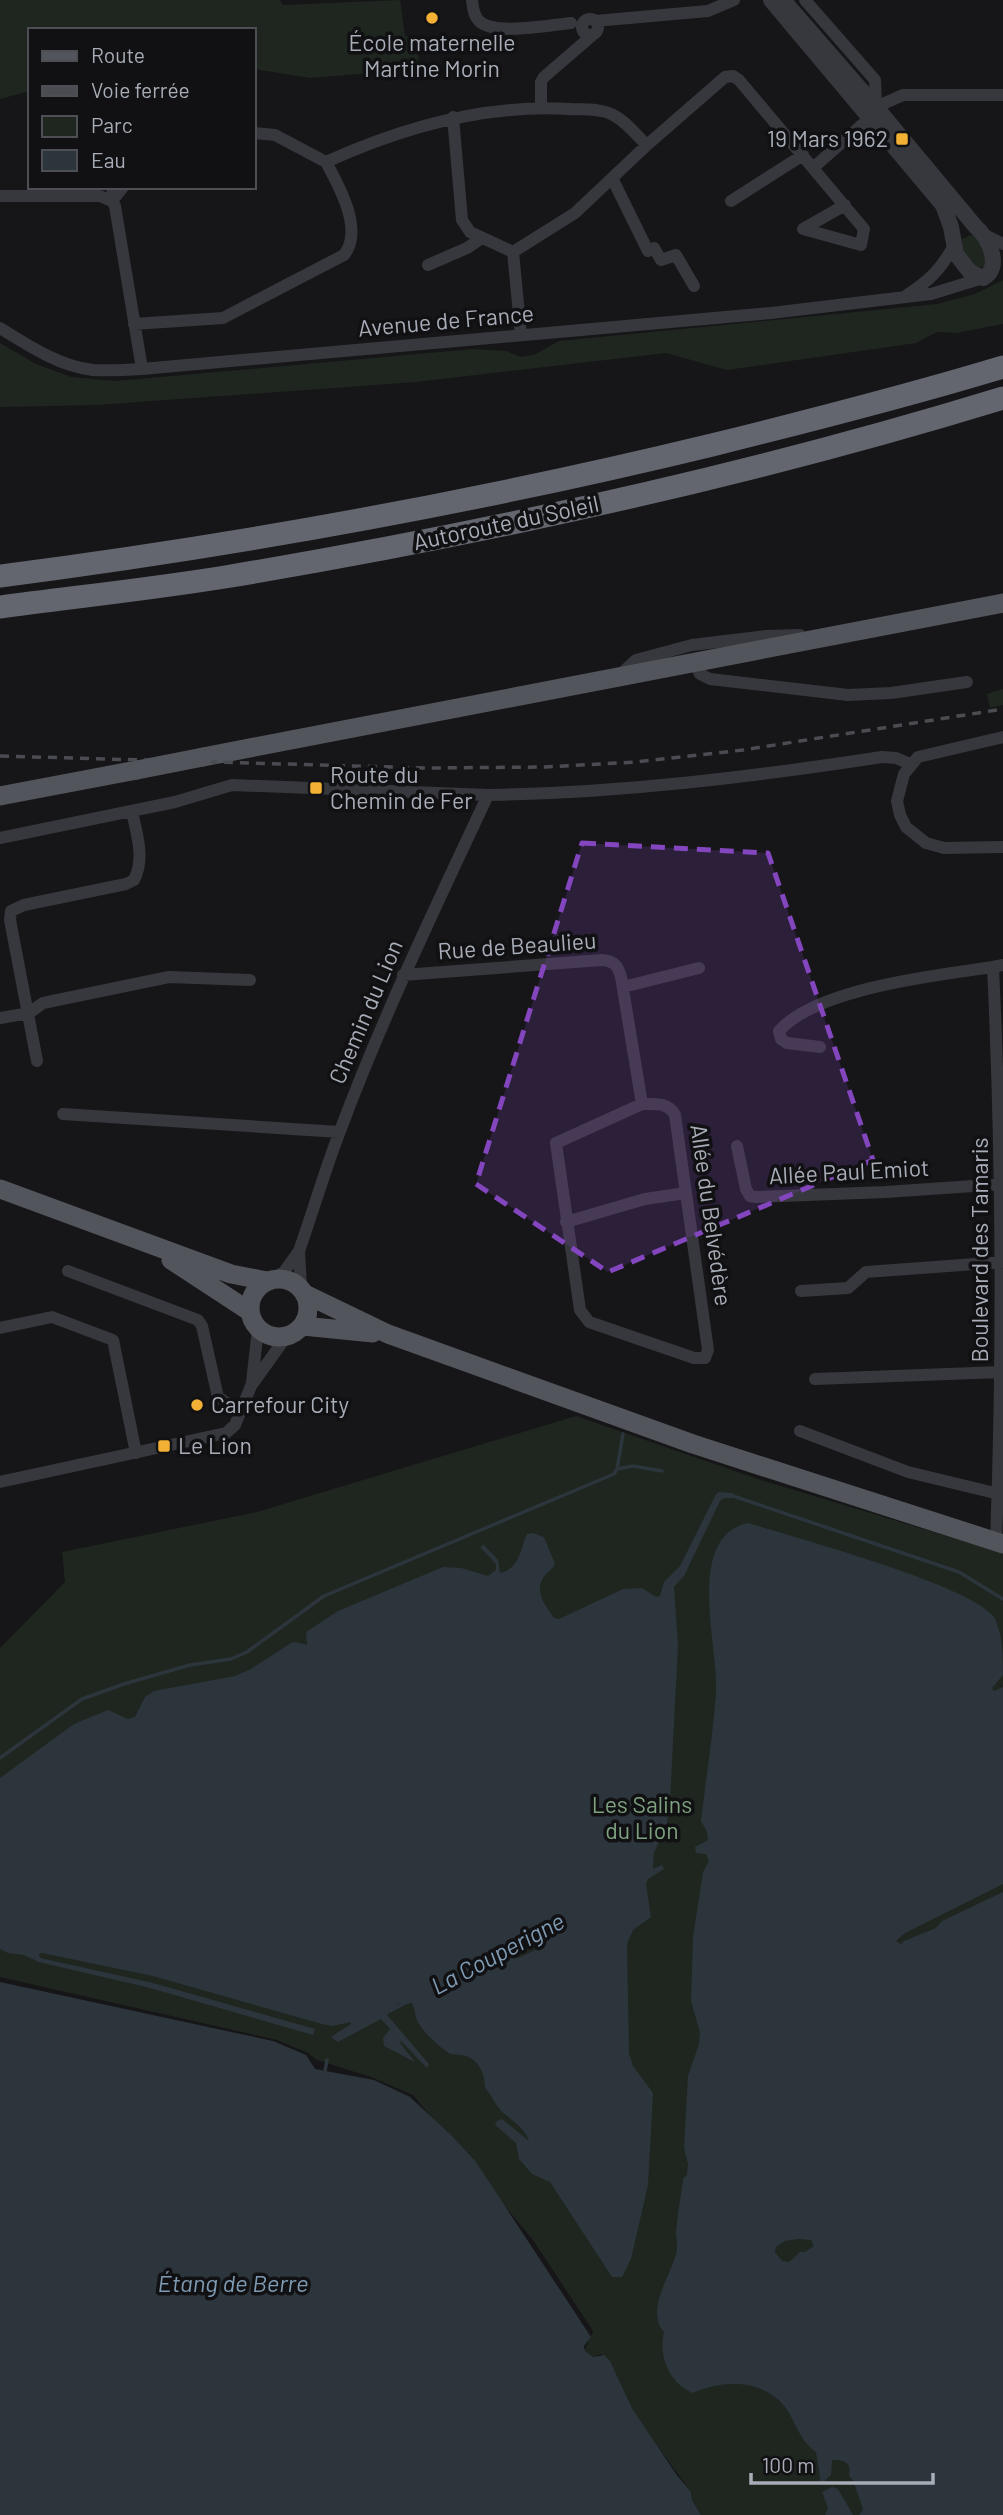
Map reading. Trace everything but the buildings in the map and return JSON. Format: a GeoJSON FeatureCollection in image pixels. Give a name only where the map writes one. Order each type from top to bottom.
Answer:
{"type":"FeatureCollection","features":[{"type":"Feature","properties":{"kind":"highway","name":"Autoroute du Soleil"},"geometry":{"type":"LineString","coordinates":[[0,576],[218,545],[452,503],[626,466],[764,432],[1003,367]]}},
{"type":"Feature","properties":{"kind":"highway","name":"Autoroute du Soleil"},"geometry":{"type":"LineString","coordinates":[[0,607],[224,577],[499,526],[768,463],[1003,398]]}},
{"type":"Feature","properties":{"kind":"main road"},"geometry":{"type":"LineString","coordinates":[[0,796],[1003,603]]}},
{"type":"Feature","properties":{"kind":"main road"},"geometry":{"type":"LineString","coordinates":[[0,1189],[231,1274],[289,1280],[303,1291],[388,1334],[693,1444],[1000,1543]]}},
{"type":"Feature","properties":{"kind":"main road"},"geometry":{"type":"LineString","coordinates":[[147,1244],[249,1311],[258,1329],[276,1338],[294,1331],[388,1334]]}},
{"type":"Feature","properties":{"kind":"main road"},"geometry":{"type":"LineString","coordinates":[[249,1311],[253,1293],[271,1280]]}},
{"type":"Feature","properties":{"kind":"main road"},"geometry":{"type":"LineString","coordinates":[[294,1331],[309,1310],[303,1291]]}},
{"type":"Feature","properties":{"kind":"street"},"geometry":{"type":"LineString","coordinates":[[472,0],[473,11],[479,21],[497,29],[587,27],[618,19],[708,12],[734,0]]}},
{"type":"Feature","properties":{"kind":"street"},"geometry":{"type":"LineString","coordinates":[[771,0],[943,205],[953,242],[967,270],[992,275],[996,256],[980,230],[783,0]]}},
{"type":"Feature","properties":{"kind":"street"},"geometry":{"type":"LineString","coordinates":[[806,1],[875,80],[876,107]]}},
{"type":"Feature","properties":{"kind":"street"},"geometry":{"type":"LineString","coordinates":[[541,107],[541,82],[576,49],[587,27]]}},
{"type":"Feature","properties":{"kind":"street"},"geometry":{"type":"LineString","coordinates":[[513,252],[575,213],[725,77],[733,76],[739,80],[814,167],[845,205],[864,229],[861,245],[803,229],[845,205]]}},
{"type":"Feature","properties":{"kind":"street"},"geometry":{"type":"LineString","coordinates":[[876,107],[903,95],[1003,94]]}},
{"type":"Feature","properties":{"kind":"street"},"geometry":{"type":"LineString","coordinates":[[326,162],[379,138],[453,117],[541,107],[605,111],[620,119],[647,145]]}},
{"type":"Feature","properties":{"kind":"street"},"geometry":{"type":"LineString","coordinates":[[453,117],[462,220],[470,232],[513,252],[521,335]]}},
{"type":"Feature","properties":{"kind":"street"},"geometry":{"type":"LineString","coordinates":[[814,167],[864,123],[888,141]]}},
{"type":"Feature","properties":{"kind":"street"},"geometry":{"type":"LineString","coordinates":[[134,324],[223,318],[344,255],[351,244],[351,219],[326,162],[275,135],[256,133]]}},
{"type":"Feature","properties":{"kind":"street"},"geometry":{"type":"LineString","coordinates":[[731,201],[803,155]]}},
{"type":"Feature","properties":{"kind":"street"},"geometry":{"type":"LineString","coordinates":[[611,178],[648,251],[654,248],[661,260],[676,255],[694,286]]}},
{"type":"Feature","properties":{"kind":"street"},"geometry":{"type":"LineString","coordinates":[[113,189],[112,201],[116,211],[142,369]]}},
{"type":"Feature","properties":{"kind":"street"},"geometry":{"type":"LineString","coordinates":[[112,201],[121,189]]}},
{"type":"Feature","properties":{"kind":"street"},"geometry":{"type":"LineString","coordinates":[[0,196],[100,196],[112,201]]}},
{"type":"Feature","properties":{"kind":"street"},"geometry":{"type":"LineString","coordinates":[[953,242],[980,230]]}},
{"type":"Feature","properties":{"kind":"street"},"geometry":{"type":"LineString","coordinates":[[980,230],[1003,244]]}},
{"type":"Feature","properties":{"kind":"street"},"geometry":{"type":"LineString","coordinates":[[428,265],[482,239]]}},
{"type":"Feature","properties":{"kind":"street","name":"Avenue de France"},"geometry":{"type":"LineString","coordinates":[[904,297],[939,271],[953,242]]}},
{"type":"Feature","properties":{"kind":"street","name":"Avenue de France"},"geometry":{"type":"LineString","coordinates":[[0,328],[66,364],[96,370],[142,369],[771,313],[931,293],[992,275]]}},
{"type":"Feature","properties":{"kind":"street"},"geometry":{"type":"LineString","coordinates":[[617,677],[636,660],[692,645],[767,636],[839,634]]}},
{"type":"Feature","properties":{"kind":"street"},"geometry":{"type":"LineString","coordinates":[[695,663],[700,674],[710,678],[829,694],[891,694],[967,682]]}},
{"type":"Feature","properties":{"kind":"street"},"geometry":{"type":"LineString","coordinates":[[1003,737],[922,754],[910,764],[900,784],[897,801],[900,815],[911,832],[926,843],[944,848],[1003,847]]}},
{"type":"Feature","properties":{"kind":"street"},"geometry":{"type":"LineString","coordinates":[[0,838],[175,802],[232,785],[488,795],[632,789],[772,774],[882,757],[896,758],[910,764]]}},
{"type":"Feature","properties":{"kind":"street","name":"Chemin du Lion"},"geometry":{"type":"LineString","coordinates":[[271,1280],[284,1272],[299,1251],[339,1132],[403,975],[488,795]]}},
{"type":"Feature","properties":{"kind":"street"},"geometry":{"type":"LineString","coordinates":[[37,1061],[29,1013],[5,922],[11,911],[23,905],[126,884],[134,880],[140,854],[132,811]]}},
{"type":"Feature","properties":{"kind":"street","name":"Rue de Beaulieu"},"geometry":{"type":"LineString","coordinates":[[403,975],[612,961],[617,965],[623,987],[642,1104]]}},
{"type":"Feature","properties":{"kind":"street"},"geometry":{"type":"LineString","coordinates":[[820,1047],[787,1043],[781,1039],[779,1031],[792,1019],[850,993],[998,966]]}},
{"type":"Feature","properties":{"kind":"street","name":"Boulevard des Tamaris"},"geometry":{"type":"LineString","coordinates":[[998,966],[1003,1262],[1000,1543]]}},
{"type":"Feature","properties":{"kind":"street"},"geometry":{"type":"LineString","coordinates":[[623,987],[699,968]]}},
{"type":"Feature","properties":{"kind":"street"},"geometry":{"type":"LineString","coordinates":[[0,1018],[29,1013],[43,1003],[169,977],[250,980]]}},
{"type":"Feature","properties":{"kind":"street","name":"Allée du Belvédère"},"geometry":{"type":"LineString","coordinates":[[642,1104],[662,1104],[672,1109],[676,1115],[708,1350],[705,1358],[694,1358],[589,1322],[580,1310],[556,1143],[642,1104]]}},
{"type":"Feature","properties":{"kind":"street"},"geometry":{"type":"LineString","coordinates":[[63,1114],[339,1132]]}},
{"type":"Feature","properties":{"kind":"street","name":"Allée Paul Emiot"},"geometry":{"type":"LineString","coordinates":[[737,1146],[746,1189],[750,1196],[756,1197],[1002,1184]]}},
{"type":"Feature","properties":{"kind":"street"},"geometry":{"type":"LineString","coordinates":[[566,1222],[645,1199],[686,1193]]}},
{"type":"Feature","properties":{"kind":"street","name":"Chemin du Lion"},"geometry":{"type":"LineString","coordinates":[[299,1251],[303,1291]]}},
{"type":"Feature","properties":{"kind":"street"},"geometry":{"type":"LineString","coordinates":[[802,1292],[848,1288],[866,1272],[1003,1262]]}},
{"type":"Feature","properties":{"kind":"street"},"geometry":{"type":"LineString","coordinates":[[68,1272],[198,1320],[202,1326],[218,1397],[242,1408]]}},
{"type":"Feature","properties":{"kind":"street"},"geometry":{"type":"LineString","coordinates":[[0,1328],[52,1317],[113,1340],[136,1452]]}},
{"type":"Feature","properties":{"kind":"street"},"geometry":{"type":"LineString","coordinates":[[0,1480],[221,1436],[235,1425],[251,1386],[258,1329]]}},
{"type":"Feature","properties":{"kind":"street"},"geometry":{"type":"LineString","coordinates":[[251,1386],[294,1331]]}},
{"type":"Feature","properties":{"kind":"street"},"geometry":{"type":"LineString","coordinates":[[815,1379],[1002,1372]]}},
{"type":"Feature","properties":{"kind":"street"},"geometry":{"type":"LineString","coordinates":[[800,1431],[908,1472],[999,1494]]}},
{"type":"Feature","properties":{"kind":"highlighted area"},"geometry":{"type":"Polygon","coordinates":[[[582,843],[768,853],[873,1160],[608,1272],[476,1184],[582,843]]]}},
{"type":"Feature","properties":{"kind":"green space"},"geometry":{"type":"Polygon","coordinates":[[[0,0],[280,0],[283,5],[400,0],[405,36],[419,38],[418,69],[310,78],[256,69],[256,28],[28,28],[28,92],[0,99],[0,0]]]}},
{"type":"Feature","properties":{"kind":"green space"},"geometry":{"type":"Polygon","coordinates":[[[971,235],[989,251],[984,267],[975,267],[962,250],[962,239],[971,235]]]}},
{"type":"Feature","properties":{"kind":"green space"},"geometry":{"type":"Polygon","coordinates":[[[1003,280],[1003,324],[956,333],[937,332],[916,343],[727,370],[666,353],[416,382],[96,405],[0,407],[0,343],[36,364],[71,377],[116,381],[473,349],[506,351],[521,357],[534,355],[559,341],[937,304],[975,294],[1003,280]]]}},
{"type":"Feature","properties":{"kind":"green space"},"geometry":{"type":"Polygon","coordinates":[[[1003,689],[1003,705],[990,708],[987,694],[1003,689]]]}},
{"type":"Feature","properties":{"kind":"green space","name":"Les Salins du Lion"},"geometry":{"type":"Polygon","coordinates":[[[576,1416],[758,1479],[1003,1553],[1003,2515],[701,2515],[692,2500],[691,2492],[632,2408],[614,2370],[601,2354],[587,2357],[585,2354],[593,2331],[533,2240],[413,2095],[371,2077],[317,2060],[308,2053],[277,2040],[0,1977],[0,1648],[65,1582],[62,1552],[257,1512],[576,1416]]]}},
{"type":"Feature","properties":{"kind":"water"},"geometry":{"type":"Polygon","coordinates":[[[733,1493],[732,1498],[720,1501],[684,1576],[674,1587],[678,1646],[670,1800],[667,1824],[654,1853],[653,1869],[662,1865],[664,1869],[648,1879],[646,1884],[651,1917],[633,1930],[627,1944],[629,2053],[633,2066],[653,2093],[648,2185],[631,2259],[622,2277],[612,2277],[550,2182],[532,2174],[519,2159],[516,2143],[495,2125],[502,2119],[529,2141],[523,2130],[498,2107],[485,2088],[484,2077],[477,2063],[462,2055],[450,2054],[435,2042],[419,2024],[412,2003],[398,2004],[387,2015],[429,2064],[427,2068],[401,2041],[415,2062],[384,2046],[383,2038],[390,2029],[381,2019],[338,2042],[331,2037],[351,2022],[332,2026],[322,2024],[153,1976],[39,1954],[40,1958],[153,1983],[315,2029],[313,2035],[150,1988],[39,1962],[0,1949],[0,1778],[74,1724],[108,1710],[128,1719],[135,1717],[145,1697],[154,1691],[235,1676],[291,1643],[307,1645],[306,1632],[338,1611],[443,1567],[461,1568],[488,1576],[496,1570],[496,1564],[480,1547],[484,1545],[498,1560],[500,1573],[507,1571],[518,1558],[527,1534],[544,1537],[555,1564],[543,1578],[540,1589],[542,1600],[554,1618],[559,1619],[623,1589],[642,1588],[656,1597],[660,1596],[664,1582],[680,1566],[716,1494],[733,1493]],[[536,1943],[527,1948],[522,1945],[514,1948],[514,1957],[518,1958],[540,1948],[536,1943]]]}},
{"type":"Feature","properties":{"kind":"water"},"geometry":{"type":"Polygon","coordinates":[[[748,1523],[840,1550],[918,1577],[979,1604],[994,1617],[999,1631],[1003,1675],[992,1688],[994,1691],[1003,1687],[1003,1884],[905,1933],[896,1941],[901,1944],[936,1928],[942,1921],[1003,1892],[1003,2515],[859,2515],[863,2510],[853,2480],[849,2476],[848,2464],[832,2460],[831,2475],[821,2484],[816,2452],[803,2439],[779,2400],[769,2393],[744,2385],[718,2385],[693,2393],[672,2376],[664,2359],[664,2332],[657,2313],[658,2302],[677,2249],[677,2220],[688,2164],[684,2148],[688,2076],[699,2044],[700,2032],[691,2001],[693,1937],[703,1872],[709,1861],[706,1854],[696,1853],[695,1847],[708,1840],[701,1821],[716,1693],[709,1596],[716,1549],[728,1532],[748,1523]],[[811,2240],[785,2241],[776,2247],[775,2252],[782,2261],[789,2262],[800,2252],[814,2246],[811,2240]]]}},
{"type":"Feature","properties":{"kind":"water","name":"Étang de Berre"},"geometry":{"type":"Polygon","coordinates":[[[0,1982],[273,2041],[306,2055],[315,2069],[374,2080],[410,2097],[476,2162],[591,2337],[584,2346],[585,2351],[593,2357],[604,2355],[610,2361],[632,2408],[691,2492],[692,2500],[701,2515],[0,2515],[0,1982]]]}},
{"type":"Feature","properties":{"kind":"water"},"geometry":{"type":"Polygon","coordinates":[[[832,2487],[838,2489],[853,2515],[825,2515],[828,2508],[822,2492],[832,2487]]]}},
{"type":"Feature","properties":{"kind":"waterway"},"geometry":{"type":"LineString","coordinates":[[0,1758],[82,1699],[190,1665],[231,1659],[247,1652],[324,1596],[614,1474],[623,1434]]}},
{"type":"Feature","properties":{"kind":"waterway"},"geometry":{"type":"LineString","coordinates":[[617,1469],[633,1466],[662,1471]]}},
{"type":"Feature","properties":{"kind":"waterway"},"geometry":{"type":"LineString","coordinates":[[733,1496],[959,1572],[1003,1599]]}},
{"type":"Feature","properties":{"kind":"waterway","name":"La Couperigne"},"geometry":{"type":"LineString","coordinates":[[390,2011],[411,2000]]}},
{"type":"Feature","properties":{"kind":"waterway","name":"La Couperigne"},"geometry":{"type":"LineString","coordinates":[[325,2071],[327,2060]]}},
{"type":"Feature","properties":{"kind":"railway"},"geometry":{"type":"LineString","coordinates":[[0,756],[427,768],[546,767],[635,762],[743,750],[1003,709]]}},
{"type":"Feature","properties":{"kind":"place","name":"École maternelle Martine Morin"},"geometry":{"type":"Point","coordinates":[432,18]}},
{"type":"Feature","properties":{"kind":"place","name":"19 Mars 1962"},"geometry":{"type":"Point","coordinates":[902,139]}},
{"type":"Feature","properties":{"kind":"place","name":"Route du Chemin de Fer"},"geometry":{"type":"Point","coordinates":[316,788]}},
{"type":"Feature","properties":{"kind":"place","name":"Carrefour City"},"geometry":{"type":"Point","coordinates":[197,1405]}},
{"type":"Feature","properties":{"kind":"place","name":"Le Lion"},"geometry":{"type":"Point","coordinates":[164,1446]}}]}
